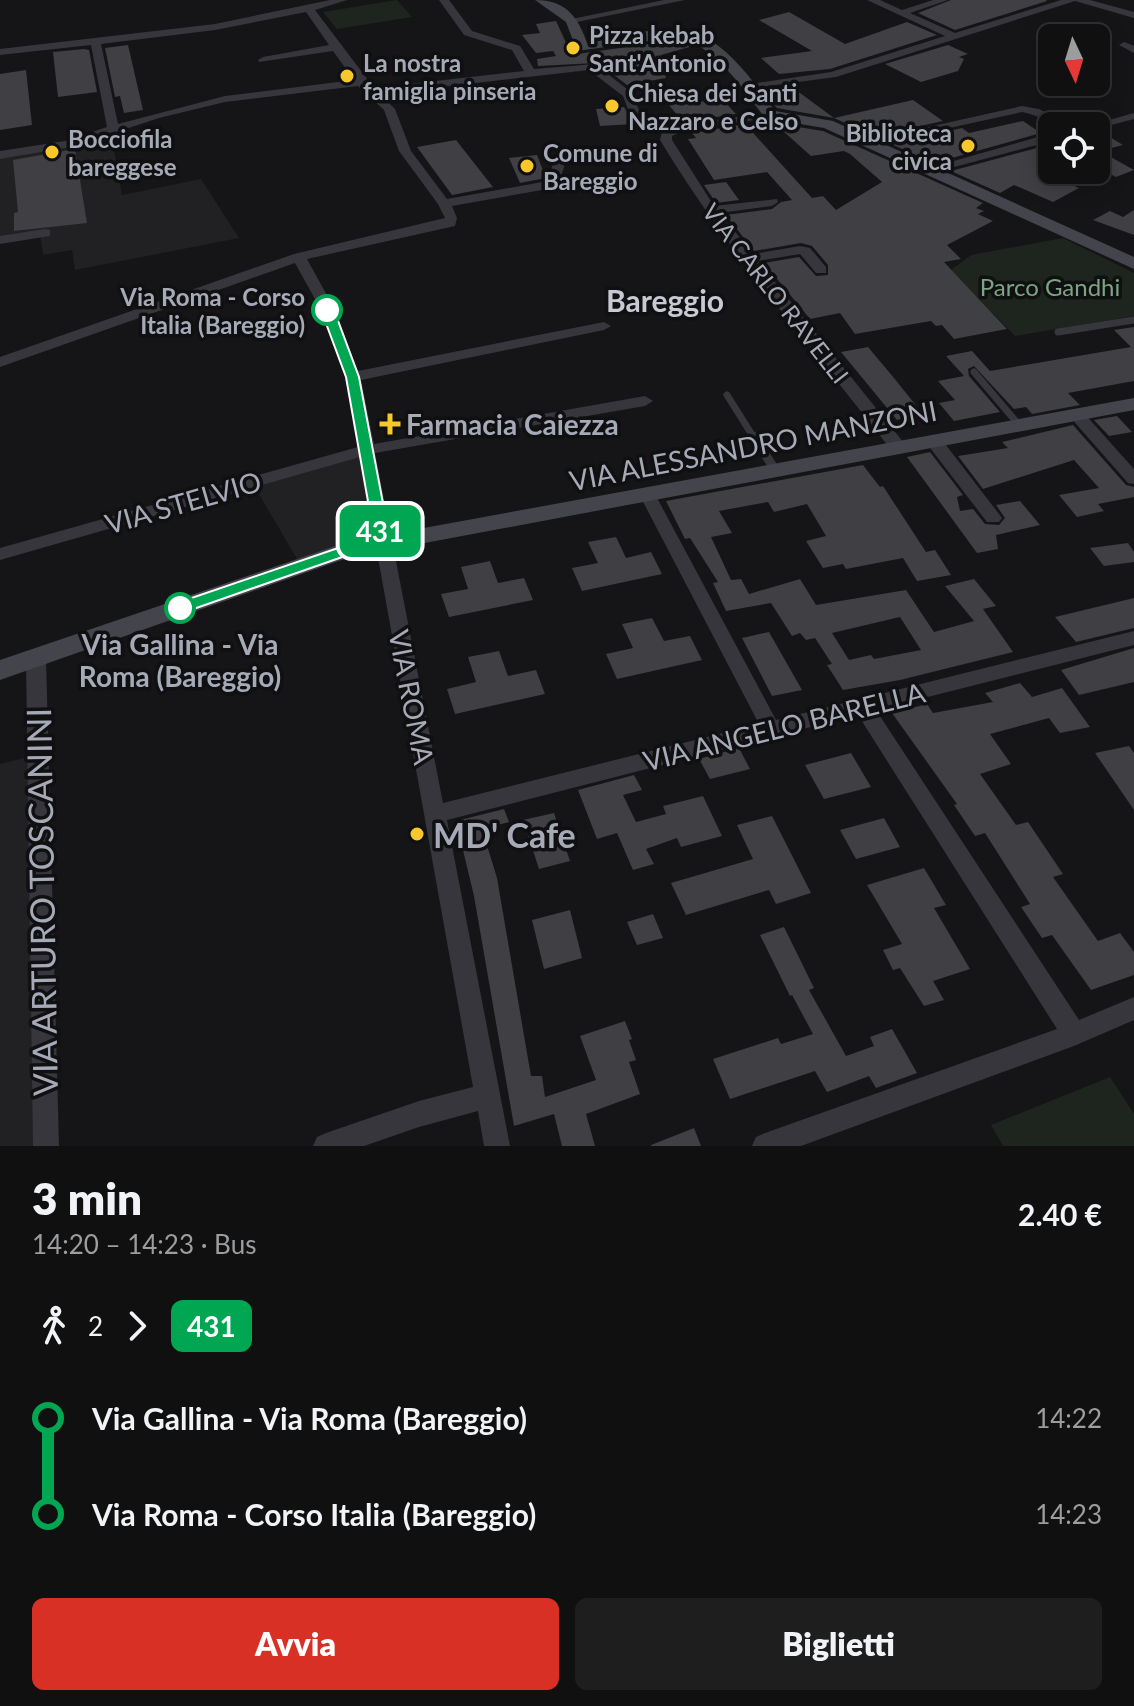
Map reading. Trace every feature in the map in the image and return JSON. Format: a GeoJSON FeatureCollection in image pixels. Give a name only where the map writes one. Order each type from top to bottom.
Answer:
{"type":"FeatureCollection","features":[{"type":"Feature","properties":{"kind":"street"},"geometry":{"type":"LineString","coordinates":[[0,52],[95,41],[342,0]]}},
{"type":"Feature","properties":{"kind":"street"},"geometry":{"type":"LineString","coordinates":[[444,0],[468,33],[516,48],[531,73]]}},
{"type":"Feature","properties":{"kind":"street"},"geometry":{"type":"LineString","coordinates":[[542,0],[572,20],[591,66],[628,95],[635,115]]}},
{"type":"Feature","properties":{"kind":"street"},"geometry":{"type":"LineString","coordinates":[[872,0],[955,37]]}},
{"type":"Feature","properties":{"kind":"street"},"geometry":{"type":"LineString","coordinates":[[901,13],[943,0]]}},
{"type":"Feature","properties":{"kind":"street"},"geometry":{"type":"LineString","coordinates":[[750,87],[832,75],[1071,0]]}},
{"type":"Feature","properties":{"kind":"street"},"geometry":{"type":"LineString","coordinates":[[1079,0],[1134,15]]}},
{"type":"Feature","properties":{"kind":"street"},"geometry":{"type":"LineString","coordinates":[[572,20],[672,1]]}},
{"type":"Feature","properties":{"kind":"street"},"geometry":{"type":"LineString","coordinates":[[0,362],[299,257],[450,223],[444,203],[405,151],[389,109],[365,87],[336,47],[315,5]]}},
{"type":"Feature","properties":{"kind":"street"},"geometry":{"type":"LineString","coordinates":[[582,48],[685,33],[698,38],[750,87],[761,107],[811,119],[867,142],[1134,264]]}},
{"type":"Feature","properties":{"kind":"street"},"geometry":{"type":"LineString","coordinates":[[95,41],[113,130]]}},
{"type":"Feature","properties":{"kind":"street"},"geometry":{"type":"LineString","coordinates":[[263,60],[336,47]]}},
{"type":"Feature","properties":{"kind":"street"},"geometry":{"type":"LineString","coordinates":[[0,155],[67,144],[225,99],[591,66]]}},
{"type":"Feature","properties":{"kind":"street","name":"VIA CARLO RAVELLI"},"geometry":{"type":"LineString","coordinates":[[761,107],[744,116],[663,132],[711,210],[898,447]]}},
{"type":"Feature","properties":{"kind":"street"},"geometry":{"type":"LineString","coordinates":[[867,142],[1028,109],[1038,114]]}},
{"type":"Feature","properties":{"kind":"street"},"geometry":{"type":"LineString","coordinates":[[1110,122],[1134,116]]}},
{"type":"Feature","properties":{"kind":"street"},"geometry":{"type":"LineString","coordinates":[[928,170],[1038,141]]}},
{"type":"Feature","properties":{"kind":"street"},"geometry":{"type":"LineString","coordinates":[[444,203],[553,184],[562,153]]}},
{"type":"Feature","properties":{"kind":"street"},"geometry":{"type":"LineString","coordinates":[[711,210],[772,202]]}},
{"type":"Feature","properties":{"kind":"street"},"geometry":{"type":"LineString","coordinates":[[0,240],[45,233]]}},
{"type":"Feature","properties":{"kind":"street"},"geometry":{"type":"LineString","coordinates":[[749,259],[800,250],[805,251],[821,270]]}},
{"type":"Feature","properties":{"kind":"street","name":"VIA ROMA"},"geometry":{"type":"LineString","coordinates":[[299,257],[327,308],[353,377],[497,1146]]}},
{"type":"Feature","properties":{"kind":"street"},"geometry":{"type":"LineString","coordinates":[[353,377],[604,326]]}},
{"type":"Feature","properties":{"kind":"street","name":"VIA STELVIO"},"geometry":{"type":"LineString","coordinates":[[0,554],[366,450],[645,401]]}},
{"type":"Feature","properties":{"kind":"street","name":"VIA ALESSANDRO MANZONI"},"geometry":{"type":"LineString","coordinates":[[0,670],[347,550],[1134,404]]}},
{"type":"Feature","properties":{"kind":"street"},"geometry":{"type":"LineString","coordinates":[[1076,414],[1134,479]]}},
{"type":"Feature","properties":{"kind":"street"},"geometry":{"type":"LineString","coordinates":[[933,440],[993,518]]}},
{"type":"Feature","properties":{"kind":"street"},"geometry":{"type":"LineString","coordinates":[[648,496],[771,729]]}},
{"type":"Feature","properties":{"kind":"street","name":"VIA ANGELO BARELLA"},"geometry":{"type":"LineString","coordinates":[[434,814],[1134,638]]}},
{"type":"Feature","properties":{"kind":"street","name":"VIA ARTURO TOSCANINI"},"geometry":{"type":"LineString","coordinates":[[36,658],[46,1146]]}},
{"type":"Feature","properties":{"kind":"street"},"geometry":{"type":"LineString","coordinates":[[863,706],[1074,1034]]}},
{"type":"Feature","properties":{"kind":"street"},"geometry":{"type":"LineString","coordinates":[[780,1143],[1074,1034],[1134,1008]]}},
{"type":"Feature","properties":{"kind":"street"},"geometry":{"type":"LineString","coordinates":[[326,1146],[419,1114],[488,1096]]}},
{"type":"Feature","properties":{"kind":"lane"},"geometry":{"type":"LineString","coordinates":[[1058,332],[1134,320]]}},
{"type":"Feature","properties":{"kind":"lane"},"geometry":{"type":"LineString","coordinates":[[974,372],[1019,425]]}},
{"type":"Feature","properties":{"kind":"lane"},"geometry":{"type":"LineString","coordinates":[[727,395],[776,471]]}},
{"type":"Feature","properties":{"kind":"shaded area"},"geometry":{"type":"Polygon","coordinates":[[[111,134],[122,195],[201,179],[239,238],[75,270],[72,250],[43,255],[40,232],[0,237],[0,159],[77,146],[111,134]]]}},
{"type":"Feature","properties":{"kind":"shaded area"},"geometry":{"type":"Polygon","coordinates":[[[363,453],[379,543],[300,564],[253,484],[363,453]]]}},
{"type":"Feature","properties":{"kind":"shaded area"},"geometry":{"type":"Polygon","coordinates":[[[28,757],[34,1146],[0,1146],[0,764],[28,757]]]}},
{"type":"Feature","properties":{"kind":"green space"},"geometry":{"type":"Polygon","coordinates":[[[397,0],[412,17],[337,29],[323,12],[397,0]]]}},
{"type":"Feature","properties":{"kind":"green space","name":"Parco Gandhi"},"geometry":{"type":"Polygon","coordinates":[[[1063,238],[1134,273],[1134,316],[1015,336],[951,270],[971,255],[1063,238]]]}},
{"type":"Feature","properties":{"kind":"green space"},"geometry":{"type":"Polygon","coordinates":[[[1110,1077],[1134,1114],[1134,1146],[1003,1146],[991,1125],[1110,1077]]]}},
{"type":"Feature","properties":{"kind":"building"},"geometry":{"type":"Polygon","coordinates":[[[951,0],[1047,1],[955,30],[918,13],[951,0]]]}},
{"type":"Feature","properties":{"kind":"building"},"geometry":{"type":"Polygon","coordinates":[[[789,12],[845,44],[907,22],[937,35],[830,69],[779,74],[761,58],[812,51],[759,20],[789,12]]]}},
{"type":"Feature","properties":{"kind":"building"},"geometry":{"type":"Polygon","coordinates":[[[556,21],[568,47],[572,46],[577,54],[677,40],[693,46],[661,55],[666,78],[627,85],[614,75],[634,61],[538,66],[537,59],[556,56],[553,51],[536,53],[522,35],[540,33],[536,24],[556,21]]]}},
{"type":"Feature","properties":{"kind":"building"},"geometry":{"type":"Polygon","coordinates":[[[128,45],[143,110],[124,113],[120,96],[115,97],[105,48],[128,45]]]}},
{"type":"Feature","properties":{"kind":"building"},"geometry":{"type":"Polygon","coordinates":[[[948,45],[968,54],[959,57],[964,59],[958,71],[921,82],[885,64],[948,45]]]}},
{"type":"Feature","properties":{"kind":"building"},"geometry":{"type":"Polygon","coordinates":[[[89,50],[97,92],[58,97],[53,52],[89,50]]]}},
{"type":"Feature","properties":{"kind":"building"},"geometry":{"type":"Polygon","coordinates":[[[26,70],[32,125],[0,130],[0,74],[26,70]]]}},
{"type":"Feature","properties":{"kind":"building"},"geometry":{"type":"Polygon","coordinates":[[[796,90],[834,118],[777,108],[770,100],[796,90]]]}},
{"type":"Feature","properties":{"kind":"building"},"geometry":{"type":"Polygon","coordinates":[[[723,100],[736,114],[683,122],[668,104],[723,100]]]}},
{"type":"Feature","properties":{"kind":"building"},"geometry":{"type":"Polygon","coordinates":[[[913,100],[943,121],[874,136],[834,118],[913,100]]]}},
{"type":"Feature","properties":{"kind":"building"},"geometry":{"type":"Polygon","coordinates":[[[624,107],[634,124],[600,126],[596,109],[624,107]]]}},
{"type":"Feature","properties":{"kind":"building"},"geometry":{"type":"Polygon","coordinates":[[[1023,121],[1038,131],[1038,134],[934,163],[891,144],[962,128],[969,133],[1023,121]]]}},
{"type":"Feature","properties":{"kind":"building"},"geometry":{"type":"Polygon","coordinates":[[[774,123],[823,131],[983,203],[976,208],[984,211],[978,214],[993,221],[947,245],[961,259],[944,262],[1007,329],[954,339],[942,325],[936,326],[931,321],[855,334],[840,313],[810,319],[764,263],[799,257],[816,276],[828,275],[828,265],[812,246],[801,243],[754,251],[726,215],[772,209],[781,202],[792,200],[767,172],[714,180],[688,139],[696,138],[692,133],[745,124],[812,198],[823,196],[836,210],[882,182],[844,151],[811,156],[774,123]]]}},
{"type":"Feature","properties":{"kind":"building"},"geometry":{"type":"Polygon","coordinates":[[[1110,137],[1123,145],[1110,148],[1110,137]]]}},
{"type":"Feature","properties":{"kind":"building"},"geometry":{"type":"Polygon","coordinates":[[[456,140],[493,187],[452,195],[417,147],[456,140]]]}},
{"type":"Feature","properties":{"kind":"building"},"geometry":{"type":"Polygon","coordinates":[[[1038,148],[1038,184],[1069,184],[1079,188],[1053,202],[1014,185],[1000,193],[951,171],[1038,148]]]}},
{"type":"Feature","properties":{"kind":"building"},"geometry":{"type":"Polygon","coordinates":[[[75,149],[87,223],[14,231],[14,213],[18,212],[13,160],[75,149]]]}},
{"type":"Feature","properties":{"kind":"building"},"geometry":{"type":"Polygon","coordinates":[[[537,155],[546,178],[520,183],[509,158],[537,155]]]}},
{"type":"Feature","properties":{"kind":"building"},"geometry":{"type":"Polygon","coordinates":[[[1110,157],[1134,170],[1116,177],[1110,174],[1110,157]]]}},
{"type":"Feature","properties":{"kind":"building"},"geometry":{"type":"Polygon","coordinates":[[[726,182],[739,200],[716,203],[704,185],[726,182]]]}},
{"type":"Feature","properties":{"kind":"building"},"geometry":{"type":"Polygon","coordinates":[[[1134,210],[1134,235],[1093,220],[1110,211],[1123,217],[1134,210]]]}},
{"type":"Feature","properties":{"kind":"building"},"geometry":{"type":"Polygon","coordinates":[[[1134,327],[1134,381],[1068,393],[1080,405],[1032,414],[1026,407],[1014,409],[974,366],[968,369],[969,376],[1000,412],[954,421],[939,403],[955,400],[938,381],[964,376],[946,356],[972,351],[990,371],[1131,347],[1114,330],[1134,327]]]}},
{"type":"Feature","properties":{"kind":"building"},"geometry":{"type":"Polygon","coordinates":[[[868,347],[922,413],[897,420],[841,352],[868,347]]]}},
{"type":"Feature","properties":{"kind":"building"},"geometry":{"type":"Polygon","coordinates":[[[1117,416],[1132,432],[1109,436],[1094,420],[1117,416]]]}},
{"type":"Feature","properties":{"kind":"building"},"geometry":{"type":"Polygon","coordinates":[[[1073,425],[1126,485],[1134,487],[1134,497],[1098,504],[1104,511],[1077,517],[1059,495],[1099,488],[1074,460],[983,489],[958,456],[1008,448],[1002,442],[1073,425]]]}},
{"type":"Feature","properties":{"kind":"building"},"geometry":{"type":"Polygon","coordinates":[[[930,452],[963,495],[957,497],[960,511],[973,509],[985,524],[999,525],[1005,518],[996,505],[1020,501],[1040,525],[996,535],[998,549],[977,553],[907,457],[930,452]]]}},
{"type":"Feature","properties":{"kind":"building"},"geometry":{"type":"Polygon","coordinates":[[[863,465],[880,487],[883,486],[926,552],[935,550],[951,575],[917,581],[903,558],[846,569],[843,564],[823,568],[806,541],[826,536],[807,504],[774,512],[768,502],[719,511],[732,533],[711,537],[731,580],[741,579],[749,594],[800,579],[816,605],[906,590],[934,632],[974,621],[945,586],[974,579],[996,606],[983,609],[1013,652],[900,680],[843,690],[827,665],[832,664],[815,638],[806,640],[800,633],[792,636],[771,603],[726,611],[713,583],[718,582],[690,538],[685,539],[666,501],[863,465]],[[900,617],[832,633],[849,660],[871,655],[874,659],[921,650],[900,617]]]}},
{"type":"Feature","properties":{"kind":"building"},"geometry":{"type":"Polygon","coordinates":[[[616,537],[626,558],[651,552],[662,574],[582,591],[572,568],[598,563],[588,542],[616,537]]]}},
{"type":"Feature","properties":{"kind":"building"},"geometry":{"type":"Polygon","coordinates":[[[1128,543],[1134,552],[1134,562],[1104,566],[1090,548],[1128,543]]]}},
{"type":"Feature","properties":{"kind":"building"},"geometry":{"type":"Polygon","coordinates":[[[490,561],[498,583],[524,578],[533,600],[449,617],[441,594],[468,589],[461,567],[490,561]]]}},
{"type":"Feature","properties":{"kind":"building"},"geometry":{"type":"Polygon","coordinates":[[[1134,598],[1134,628],[1076,642],[1055,617],[1134,598]]]}},
{"type":"Feature","properties":{"kind":"building"},"geometry":{"type":"Polygon","coordinates":[[[652,618],[664,641],[690,636],[702,660],[617,679],[606,654],[633,648],[622,624],[652,618]]]}},
{"type":"Feature","properties":{"kind":"building"},"geometry":{"type":"Polygon","coordinates":[[[769,632],[802,690],[772,696],[742,638],[769,632]]]}},
{"type":"Feature","properties":{"kind":"building"},"geometry":{"type":"Polygon","coordinates":[[[1134,648],[1134,682],[1079,695],[1061,670],[1134,648]]]}},
{"type":"Feature","properties":{"kind":"building"},"geometry":{"type":"Polygon","coordinates":[[[499,651],[508,676],[536,670],[545,694],[455,714],[447,689],[476,682],[468,657],[499,651]]]}},
{"type":"Feature","properties":{"kind":"building"},"geometry":{"type":"Polygon","coordinates":[[[1020,683],[1032,697],[1062,688],[1090,727],[1060,733],[1049,718],[990,734],[1011,764],[980,774],[1016,825],[1028,822],[1063,874],[1053,877],[1098,941],[1120,933],[1134,952],[1134,975],[1091,990],[1052,935],[1042,938],[1021,907],[1030,904],[985,833],[975,836],[954,805],[957,804],[892,713],[927,704],[933,713],[993,702],[985,693],[1020,683]]]}},
{"type":"Feature","properties":{"kind":"building"},"geometry":{"type":"Polygon","coordinates":[[[1129,746],[1134,753],[1134,810],[1095,753],[1129,746]]]}},
{"type":"Feature","properties":{"kind":"building"},"geometry":{"type":"Polygon","coordinates":[[[739,748],[750,769],[710,779],[699,759],[739,748]]]}},
{"type":"Feature","properties":{"kind":"building"},"geometry":{"type":"Polygon","coordinates":[[[851,753],[871,787],[824,799],[805,765],[851,753]]]}},
{"type":"Feature","properties":{"kind":"building"},"geometry":{"type":"Polygon","coordinates":[[[634,775],[642,790],[623,795],[636,822],[666,814],[663,806],[703,796],[722,836],[681,847],[677,838],[646,849],[654,864],[633,870],[617,833],[597,839],[578,790],[634,775]]]}},
{"type":"Feature","properties":{"kind":"building"},"geometry":{"type":"Polygon","coordinates":[[[504,809],[509,822],[482,829],[497,878],[531,1076],[542,1076],[545,1097],[596,1080],[580,1036],[625,1021],[632,1039],[629,1040],[636,1060],[629,1062],[640,1094],[586,1114],[595,1146],[562,1146],[554,1114],[514,1126],[474,896],[456,821],[504,809]]]}},
{"type":"Feature","properties":{"kind":"building"},"geometry":{"type":"Polygon","coordinates":[[[554,813],[570,861],[539,869],[523,820],[554,813]]]}},
{"type":"Feature","properties":{"kind":"building"},"geometry":{"type":"Polygon","coordinates":[[[772,816],[811,893],[776,904],[769,890],[686,915],[671,883],[753,859],[737,825],[772,816]]]}},
{"type":"Feature","properties":{"kind":"building"},"geometry":{"type":"Polygon","coordinates":[[[884,818],[900,847],[856,859],[840,830],[884,818]]]}},
{"type":"Feature","properties":{"kind":"building"},"geometry":{"type":"Polygon","coordinates":[[[924,868],[946,905],[934,908],[970,969],[933,981],[944,1000],[924,1006],[900,968],[893,970],[883,950],[902,944],[867,885],[924,868]]]}},
{"type":"Feature","properties":{"kind":"building"},"geometry":{"type":"Polygon","coordinates":[[[570,910],[582,958],[544,969],[532,920],[570,910]]]}},
{"type":"Feature","properties":{"kind":"building"},"geometry":{"type":"Polygon","coordinates":[[[653,914],[663,938],[637,945],[627,922],[653,914]]]}},
{"type":"Feature","properties":{"kind":"building"},"geometry":{"type":"Polygon","coordinates":[[[784,927],[814,988],[809,990],[846,1056],[874,1046],[870,1037],[892,1029],[917,1073],[876,1088],[869,1076],[827,1092],[815,1071],[730,1099],[713,1059],[778,1038],[781,1044],[813,1034],[760,935],[784,927]]]}},
{"type":"Feature","properties":{"kind":"building"},"geometry":{"type":"Polygon","coordinates":[[[694,1128],[701,1146],[651,1146],[651,1145],[694,1128]]]}},
{"type":"Feature","properties":{"kind":"bus line","name":"431"},"geometry":{"type":"LineString","coordinates":[[180,608],[347,550],[383,545],[353,377],[327,310]]}},
{"type":"Feature","properties":{"kind":"place","name":"Pizza kebab Sant'Antonio"},"geometry":{"type":"Point","coordinates":[573,48]}},
{"type":"Feature","properties":{"kind":"place","name":"La nostra famiglia pinseria"},"geometry":{"type":"Point","coordinates":[347,76]}},
{"type":"Feature","properties":{"kind":"place","name":"Chiesa dei Santi Nazzaro e Celso"},"geometry":{"type":"Point","coordinates":[612,106]}},
{"type":"Feature","properties":{"kind":"place","name":"Biblioteca civica"},"geometry":{"type":"Point","coordinates":[968,146]}},
{"type":"Feature","properties":{"kind":"place","name":"Bocciofila bareggese"},"geometry":{"type":"Point","coordinates":[52,152]}},
{"type":"Feature","properties":{"kind":"place","name":"Comune di Bareggio"},"geometry":{"type":"Point","coordinates":[527,166]}},
{"type":"Feature","properties":{"kind":"place","name":"Via Roma - Corso Italia (Bareggio)"},"geometry":{"type":"Point","coordinates":[327,310]}},
{"type":"Feature","properties":{"kind":"place","name":"Farmacia Caiezza"},"geometry":{"type":"Point","coordinates":[390,424]}},
{"type":"Feature","properties":{"kind":"place","name":"Via Gallina - Via Roma (Bareggio)"},"geometry":{"type":"Point","coordinates":[180,608]}},
{"type":"Feature","properties":{"kind":"place","name":"MD' Cafe"},"geometry":{"type":"Point","coordinates":[417,834]}},
{"type":"Feature","properties":{"kind":"district","name":"Bareggio"},"geometry":{"type":"Point","coordinates":[665,300]}}]}
